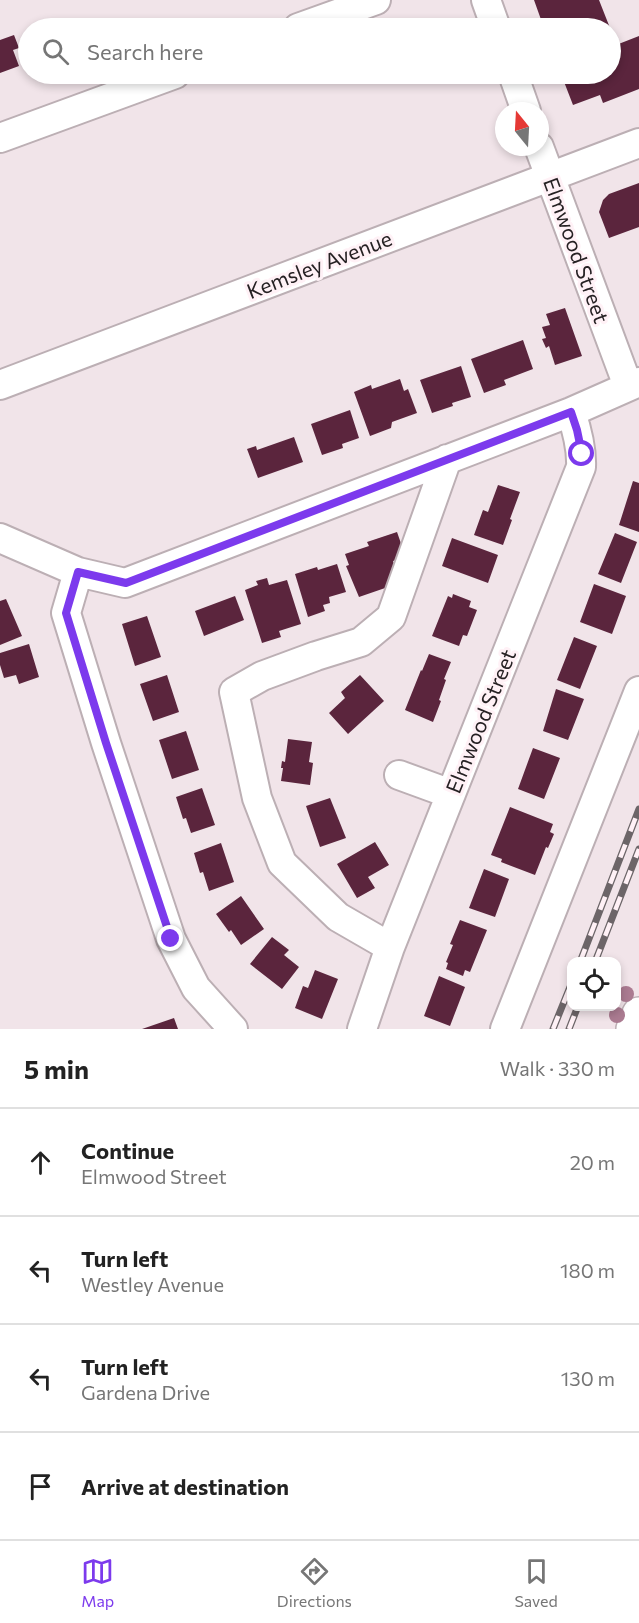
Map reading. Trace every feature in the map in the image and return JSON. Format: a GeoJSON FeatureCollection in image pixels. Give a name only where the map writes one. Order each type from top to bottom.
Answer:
{"type":"FeatureCollection","features":[{"type":"Feature","properties":{"kind":"main road"},"geometry":{"type":"LineString","coordinates":[[633,1029],[639,1014]]}},
{"type":"Feature","properties":{"kind":"street"},"geometry":{"type":"LineString","coordinates":[[326,18],[376,0]]}},
{"type":"Feature","properties":{"kind":"street"},"geometry":{"type":"LineString","coordinates":[[486,0],[492,18]]}},
{"type":"Feature","properties":{"kind":"street"},"geometry":{"type":"LineString","coordinates":[[0,138],[148,84]]}},
{"type":"Feature","properties":{"kind":"street"},"geometry":{"type":"LineString","coordinates":[[517,84],[523,102]]}},
{"type":"Feature","properties":{"kind":"street","name":"Kemsley Avenue"},"geometry":{"type":"LineString","coordinates":[[0,385],[639,142]]}},
{"type":"Feature","properties":{"kind":"street","name":"Elmwood Street"},"geometry":{"type":"LineString","coordinates":[[542,156],[634,384]]}},
{"type":"Feature","properties":{"kind":"street"},"geometry":{"type":"LineString","coordinates":[[0,538],[78,572],[126,583],[571,412],[634,384]]}},
{"type":"Feature","properties":{"kind":"street","name":"Elmwood Street"},"geometry":{"type":"LineString","coordinates":[[362,1029],[390,947],[581,467],[582,454],[571,412]]}},
{"type":"Feature","properties":{"kind":"street"},"geometry":{"type":"LineString","coordinates":[[390,947],[338,917],[282,863],[257,798],[234,692],[262,676],[361,642],[391,616],[447,459]]}},
{"type":"Feature","properties":{"kind":"street"},"geometry":{"type":"LineString","coordinates":[[78,572],[66,613],[171,939],[196,988],[232,1029]]}},
{"type":"Feature","properties":{"kind":"street"},"geometry":{"type":"LineString","coordinates":[[505,1029],[639,691]]}},
{"type":"Feature","properties":{"kind":"street"},"geometry":{"type":"LineString","coordinates":[[399,776],[451,794]]}},
{"type":"Feature","properties":{"kind":"building"},"geometry":{"type":"Polygon","coordinates":[[[534,0],[599,0],[606,18],[540,18],[534,0]]]}},
{"type":"Feature","properties":{"kind":"building"},"geometry":{"type":"Polygon","coordinates":[[[14,35],[18,48],[13,50],[18,66],[0,73],[0,40],[14,35]]]}},
{"type":"Feature","properties":{"kind":"building"},"geometry":{"type":"Polygon","coordinates":[[[639,36],[639,89],[603,103],[600,95],[573,105],[565,84],[621,84],[621,43],[639,36]]]}},
{"type":"Feature","properties":{"kind":"building"},"geometry":{"type":"Polygon","coordinates":[[[639,183],[639,227],[609,238],[599,212],[603,200],[609,194],[639,183]]]}},
{"type":"Feature","properties":{"kind":"building"},"geometry":{"type":"Polygon","coordinates":[[[565,308],[582,356],[555,365],[549,346],[546,348],[542,339],[546,338],[542,327],[550,325],[546,314],[565,308]]]}},
{"type":"Feature","properties":{"kind":"building"},"geometry":{"type":"Polygon","coordinates":[[[523,340],[533,369],[504,380],[506,385],[484,393],[471,359],[523,340]]]}},
{"type":"Feature","properties":{"kind":"building"},"geometry":{"type":"Polygon","coordinates":[[[461,366],[471,397],[432,413],[420,380],[461,366]]]}},
{"type":"Feature","properties":{"kind":"building"},"geometry":{"type":"Polygon","coordinates":[[[400,379],[404,391],[408,389],[417,413],[392,422],[391,428],[370,436],[354,392],[371,385],[372,389],[400,379]]]}},
{"type":"Feature","properties":{"kind":"building"},"geometry":{"type":"Polygon","coordinates":[[[350,410],[359,438],[342,444],[343,448],[322,455],[311,424],[350,410]]]}},
{"type":"Feature","properties":{"kind":"building"},"geometry":{"type":"Polygon","coordinates":[[[294,437],[303,462],[258,478],[247,449],[256,446],[257,450],[294,437]]]}},
{"type":"Feature","properties":{"kind":"building"},"geometry":{"type":"Polygon","coordinates":[[[633,481],[639,483],[639,532],[619,525],[633,481]]]}},
{"type":"Feature","properties":{"kind":"building"},"geometry":{"type":"Polygon","coordinates":[[[498,485],[520,492],[503,545],[474,535],[483,510],[488,512],[498,485]]]}},
{"type":"Feature","properties":{"kind":"building"},"geometry":{"type":"Polygon","coordinates":[[[397,532],[404,552],[400,559],[393,561],[397,572],[388,587],[359,597],[346,566],[349,565],[345,554],[369,546],[367,542],[397,532]]]}},
{"type":"Feature","properties":{"kind":"building"},"geometry":{"type":"Polygon","coordinates":[[[615,533],[637,542],[621,583],[598,574],[615,533]]]}},
{"type":"Feature","properties":{"kind":"building"},"geometry":{"type":"Polygon","coordinates":[[[452,538],[498,555],[488,583],[442,566],[452,538]]]}},
{"type":"Feature","properties":{"kind":"building"},"geometry":{"type":"Polygon","coordinates":[[[337,564],[346,592],[329,597],[330,603],[323,605],[325,611],[308,617],[295,574],[337,564]]]}},
{"type":"Feature","properties":{"kind":"building"},"geometry":{"type":"Polygon","coordinates":[[[267,578],[269,585],[287,580],[301,624],[279,631],[281,637],[262,643],[245,590],[258,585],[256,581],[267,578]]]}},
{"type":"Feature","properties":{"kind":"building"},"geometry":{"type":"Polygon","coordinates":[[[594,584],[626,596],[612,634],[580,622],[594,584]]]}},
{"type":"Feature","properties":{"kind":"building"},"geometry":{"type":"Polygon","coordinates":[[[453,594],[471,601],[469,607],[477,610],[467,636],[463,635],[459,646],[432,636],[448,596],[452,598],[453,594]]]}},
{"type":"Feature","properties":{"kind":"building"},"geometry":{"type":"Polygon","coordinates":[[[235,596],[244,620],[204,636],[195,611],[235,596]]]}},
{"type":"Feature","properties":{"kind":"building"},"geometry":{"type":"Polygon","coordinates":[[[6,599],[22,636],[0,645],[0,601],[6,599]]]}},
{"type":"Feature","properties":{"kind":"building"},"geometry":{"type":"Polygon","coordinates":[[[147,616],[161,657],[135,666],[122,624],[147,616]]]}},
{"type":"Feature","properties":{"kind":"building"},"geometry":{"type":"Polygon","coordinates":[[[574,637],[597,646],[580,689],[557,680],[574,637]]]}},
{"type":"Feature","properties":{"kind":"building"},"geometry":{"type":"Polygon","coordinates":[[[29,644],[39,677],[19,684],[16,675],[4,678],[0,665],[0,653],[29,644]]]}},
{"type":"Feature","properties":{"kind":"building"},"geometry":{"type":"Polygon","coordinates":[[[429,654],[451,662],[444,679],[446,680],[439,700],[441,701],[433,722],[405,710],[429,654]]]}},
{"type":"Feature","properties":{"kind":"building"},"geometry":{"type":"Polygon","coordinates":[[[167,675],[179,712],[153,721],[140,684],[167,675]]]}},
{"type":"Feature","properties":{"kind":"building"},"geometry":{"type":"Polygon","coordinates":[[[360,675],[384,701],[348,734],[329,713],[345,698],[341,692],[360,675]]]}},
{"type":"Feature","properties":{"kind":"building"},"geometry":{"type":"Polygon","coordinates":[[[556,689],[584,699],[568,740],[543,731],[556,689]]]}},
{"type":"Feature","properties":{"kind":"building"},"geometry":{"type":"Polygon","coordinates":[[[186,731],[199,770],[172,779],[159,740],[186,731]]]}},
{"type":"Feature","properties":{"kind":"building"},"geometry":{"type":"Polygon","coordinates":[[[288,739],[312,742],[309,762],[313,763],[310,785],[281,781],[282,761],[285,762],[288,739]]]}},
{"type":"Feature","properties":{"kind":"building"},"geometry":{"type":"Polygon","coordinates":[[[533,748],[560,758],[544,799],[518,789],[533,748]]]}},
{"type":"Feature","properties":{"kind":"building"},"geometry":{"type":"Polygon","coordinates":[[[202,788],[215,825],[191,833],[186,818],[183,819],[176,797],[202,788]]]}},
{"type":"Feature","properties":{"kind":"building"},"geometry":{"type":"Polygon","coordinates":[[[330,798],[346,838],[320,847],[306,806],[330,798]]]}},
{"type":"Feature","properties":{"kind":"building"},"geometry":{"type":"Polygon","coordinates":[[[510,807],[553,824],[550,832],[554,834],[535,875],[501,862],[502,859],[491,855],[510,807]]]}},
{"type":"Feature","properties":{"kind":"building"},"geometry":{"type":"Polygon","coordinates":[[[375,842],[389,865],[368,877],[375,888],[357,898],[337,864],[375,842]]]}},
{"type":"Feature","properties":{"kind":"building"},"geometry":{"type":"Polygon","coordinates":[[[221,843],[234,882],[209,891],[194,853],[221,843]]]}},
{"type":"Feature","properties":{"kind":"building"},"geometry":{"type":"Polygon","coordinates":[[[484,869],[509,879],[495,917],[469,908],[484,869]]]}},
{"type":"Feature","properties":{"kind":"building"},"geometry":{"type":"Polygon","coordinates":[[[241,896],[264,929],[241,945],[216,914],[241,896]]]}},
{"type":"Feature","properties":{"kind":"building"},"geometry":{"type":"Polygon","coordinates":[[[460,920],[487,930],[470,972],[465,970],[463,976],[446,969],[448,963],[446,962],[453,945],[450,944],[460,920]]]}},
{"type":"Feature","properties":{"kind":"building"},"geometry":{"type":"Polygon","coordinates":[[[272,937],[289,950],[284,955],[299,967],[282,989],[250,964],[272,937]]]}},
{"type":"Feature","properties":{"kind":"building"},"geometry":{"type":"Polygon","coordinates":[[[315,970],[338,979],[322,1019],[295,1008],[303,986],[308,988],[315,970]]]}},
{"type":"Feature","properties":{"kind":"building"},"geometry":{"type":"Polygon","coordinates":[[[439,976],[465,987],[450,1026],[424,1016],[439,976]]]}},
{"type":"Feature","properties":{"kind":"building"},"geometry":{"type":"Polygon","coordinates":[[[174,1018],[178,1029],[142,1029],[174,1018]]]}},
{"type":"Feature","properties":{"kind":"railway"},"geometry":{"type":"LineString","coordinates":[[582,957],[639,809]]}},
{"type":"Feature","properties":{"kind":"railway"},"geometry":{"type":"LineString","coordinates":[[597,957],[639,849]]}},
{"type":"Feature","properties":{"kind":"railway"},"geometry":{"type":"LineString","coordinates":[[553,1029],[567,994]]}},
{"type":"Feature","properties":{"kind":"railway"},"geometry":{"type":"LineString","coordinates":[[569,1029],[576,1011]]}},
{"type":"Feature","properties":{"kind":"route"},"geometry":{"type":"LineString","coordinates":[[171,939],[66,613],[78,572],[126,583],[571,412],[582,454]]}}]}
